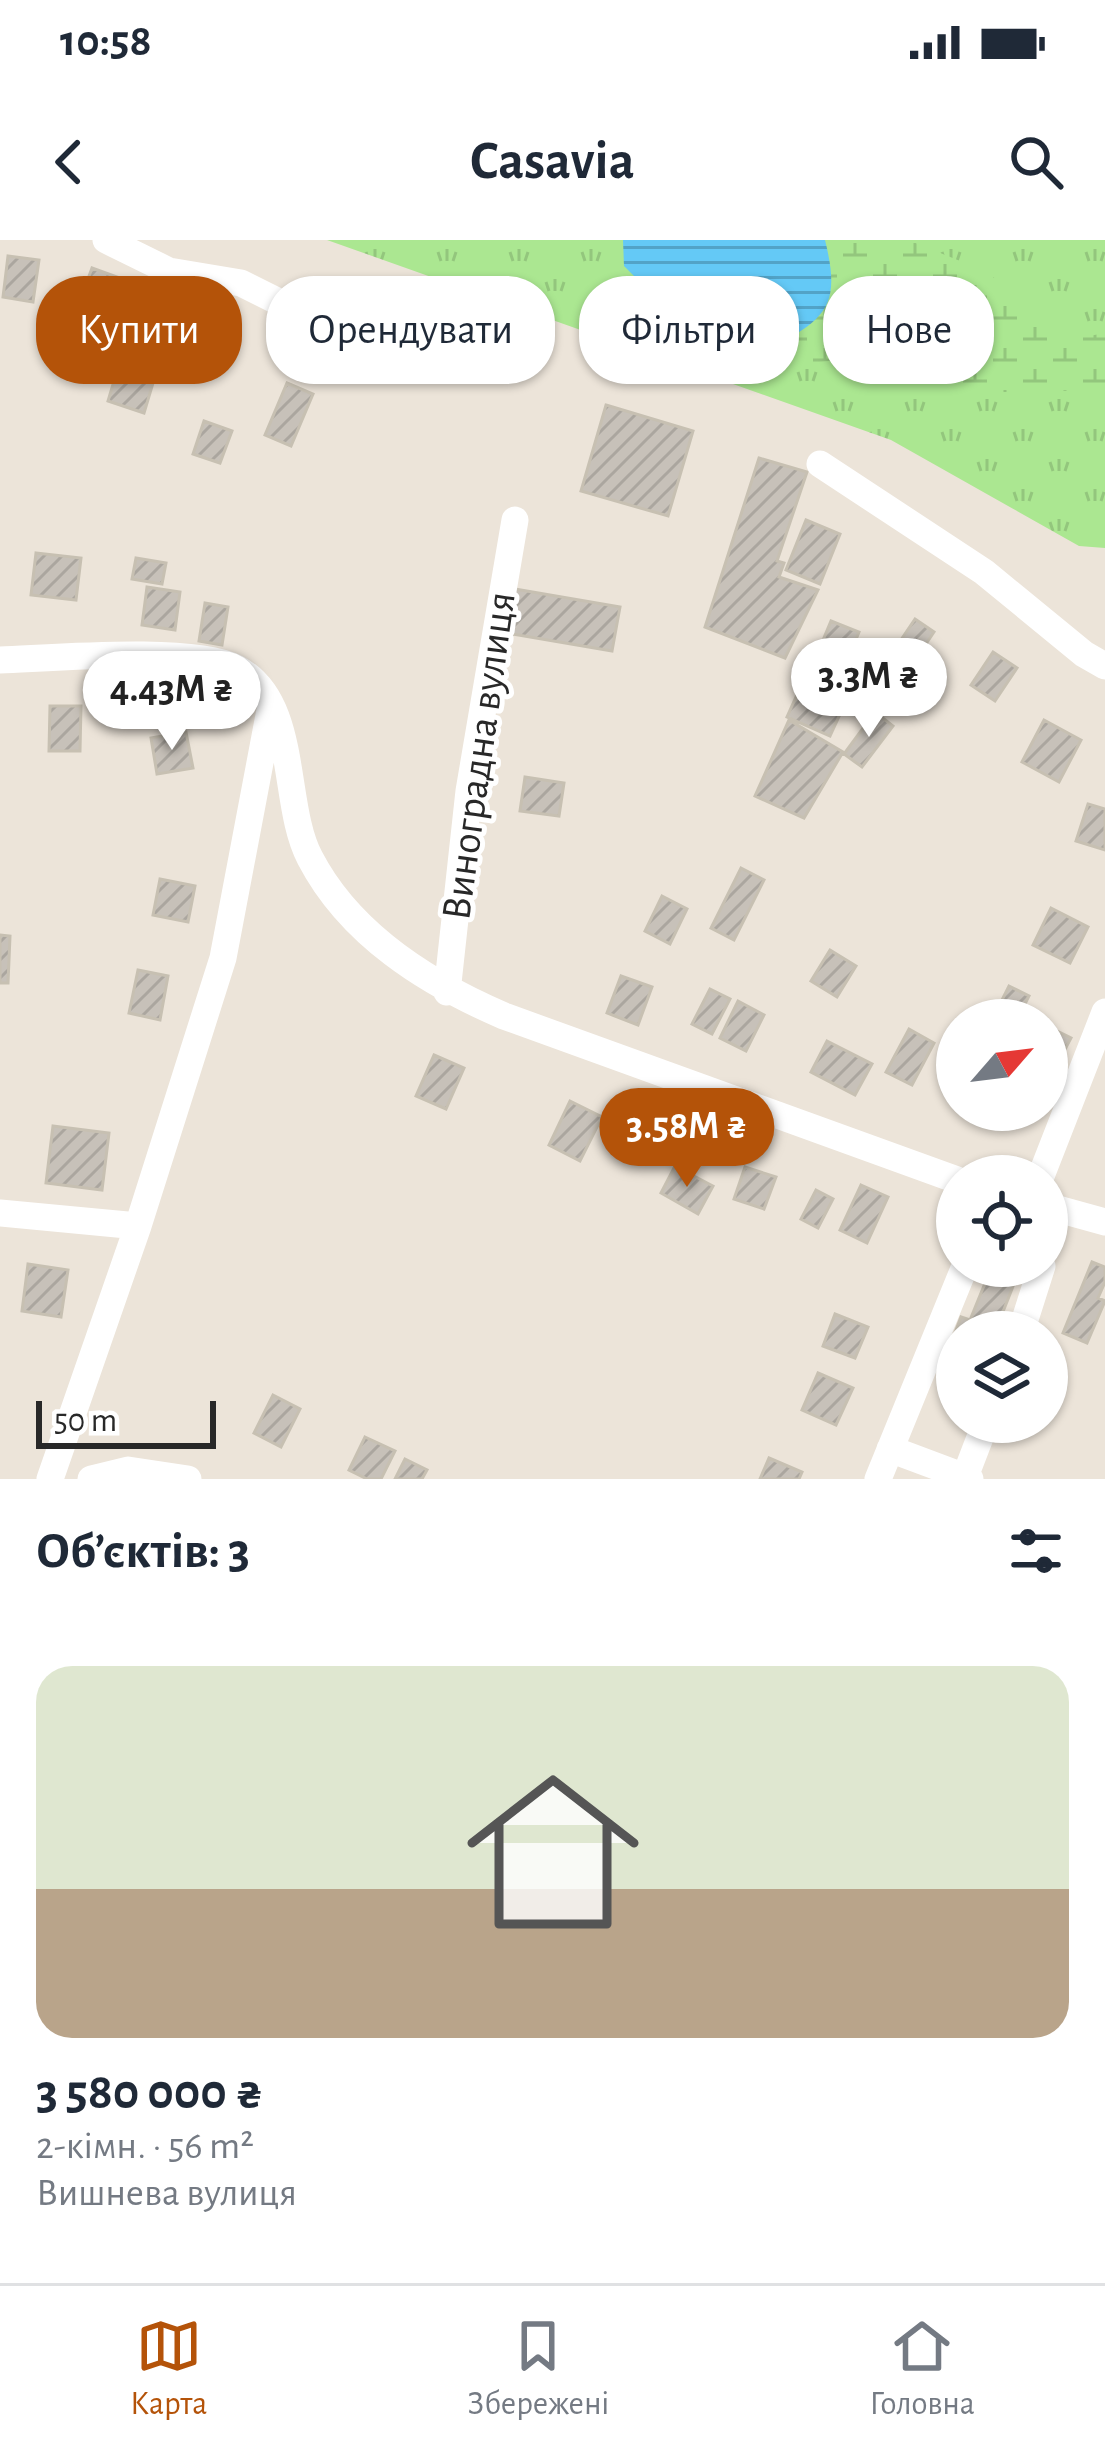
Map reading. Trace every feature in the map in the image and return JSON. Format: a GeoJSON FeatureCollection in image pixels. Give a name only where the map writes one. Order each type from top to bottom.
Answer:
{"type":"FeatureCollection","features":[{"type":"Feature","properties":{"kind":"street"},"geometry":{"type":"LineString","coordinates":[[106,240],[169,271],[241,283],[266,296]]}},
{"type":"Feature","properties":{"kind":"street"},"geometry":{"type":"LineString","coordinates":[[820,464],[984,572],[1105,666]]}},
{"type":"Feature","properties":{"kind":"street","name":"Виноградна вулиця"},"geometry":{"type":"LineString","coordinates":[[447,992],[469,791],[515,520]]}},
{"type":"Feature","properties":{"kind":"street"},"geometry":{"type":"LineString","coordinates":[[0,660],[178,656],[235,667],[259,686],[271,706],[290,765],[308,855],[333,896],[383,946],[447,992],[504,1016],[936,1172]]}},
{"type":"Feature","properties":{"kind":"street"},"geometry":{"type":"LineString","coordinates":[[50,1479],[138,1226],[223,958],[271,706]]}},
{"type":"Feature","properties":{"kind":"street"},"geometry":{"type":"LineString","coordinates":[[1049,1155],[1105,1012]]}},
{"type":"Feature","properties":{"kind":"street"},"geometry":{"type":"LineString","coordinates":[[1068,1212],[1105,1222]]}},
{"type":"Feature","properties":{"kind":"street"},"geometry":{"type":"LineString","coordinates":[[0,1213],[138,1226]]}},
{"type":"Feature","properties":{"kind":"street"},"geometry":{"type":"LineString","coordinates":[[878,1479],[956,1287]]}},
{"type":"Feature","properties":{"kind":"street"},"geometry":{"type":"LineString","coordinates":[[890,1449],[968,1477],[979,1443]]}},
{"type":"Feature","properties":{"kind":"street"},"geometry":{"type":"LineString","coordinates":[[91,1479],[128,1470],[188,1479]]}},
{"type":"Feature","properties":{"kind":"green space"},"geometry":{"type":"Polygon","coordinates":[[[327,240],[1105,240],[1105,548],[1079,546],[891,440],[733,384],[799,384],[799,276],[579,276],[579,329],[555,321],[555,276],[429,276],[327,240]]]}},
{"type":"Feature","properties":{"kind":"green space"},"geometry":{"type":"Polygon","coordinates":[[[825,240],[908,240],[992,276],[829,276],[832,269],[825,240]]]}},
{"type":"Feature","properties":{"kind":"green space"},"geometry":{"type":"Polygon","coordinates":[[[994,278],[1048,318],[1089,336],[1105,333],[1105,390],[955,393],[935,384],[994,384],[994,278]]]}},
{"type":"Feature","properties":{"kind":"green space"},"geometry":{"type":"Polygon","coordinates":[[[823,291],[823,362],[799,359],[799,333],[808,328],[823,291]]]}},
{"type":"Feature","properties":{"kind":"water"},"geometry":{"type":"Polygon","coordinates":[[[623,240],[825,240],[831,276],[823,276],[823,310],[799,331],[799,276],[634,276],[624,266],[623,240]]]}},
{"type":"Feature","properties":{"kind":"building"},"geometry":{"type":"Polygon","coordinates":[[[8,256],[39,260],[33,302],[3,297],[8,256]]]}},
{"type":"Feature","properties":{"kind":"building"},"geometry":{"type":"Polygon","coordinates":[[[92,268],[114,276],[89,276],[92,268]]]}},
{"type":"Feature","properties":{"kind":"building"},"geometry":{"type":"Polygon","coordinates":[[[113,384],[153,384],[144,413],[108,401],[113,384]]]}},
{"type":"Feature","properties":{"kind":"building"},"geometry":{"type":"Polygon","coordinates":[[[287,384],[313,394],[291,446],[265,435],[287,384]]]}},
{"type":"Feature","properties":{"kind":"building"},"geometry":{"type":"Polygon","coordinates":[[[606,405],[693,431],[668,516],[581,491],[606,405]]]}},
{"type":"Feature","properties":{"kind":"building"},"geometry":{"type":"Polygon","coordinates":[[[204,421],[232,431],[220,463],[193,454],[204,421]]]}},
{"type":"Feature","properties":{"kind":"building"},"geometry":{"type":"Polygon","coordinates":[[[759,458],[807,472],[777,561],[784,563],[779,577],[818,590],[785,658],[705,627],[759,458]]]}},
{"type":"Feature","properties":{"kind":"building"},"geometry":{"type":"Polygon","coordinates":[[[806,520],[840,534],[820,584],[786,570],[806,520]]]}},
{"type":"Feature","properties":{"kind":"building"},"geometry":{"type":"Polygon","coordinates":[[[36,553],[81,558],[76,600],[31,595],[36,553]]]}},
{"type":"Feature","properties":{"kind":"building"},"geometry":{"type":"Polygon","coordinates":[[[136,558],[166,563],[162,584],[132,579],[136,558]]]}},
{"type":"Feature","properties":{"kind":"building"},"geometry":{"type":"Polygon","coordinates":[[[147,587],[180,592],[175,630],[142,625],[147,587]]]}},
{"type":"Feature","properties":{"kind":"building"},"geometry":{"type":"Polygon","coordinates":[[[515,589],[620,607],[612,651],[507,633],[515,589]]]}},
{"type":"Feature","properties":{"kind":"building"},"geometry":{"type":"Polygon","coordinates":[[[205,603],[228,607],[222,645],[199,641],[205,603]]]}},
{"type":"Feature","properties":{"kind":"building"},"geometry":{"type":"Polygon","coordinates":[[[915,619],[934,632],[901,681],[882,668],[915,619]]]}},
{"type":"Feature","properties":{"kind":"building"},"geometry":{"type":"Polygon","coordinates":[[[831,621],[859,632],[839,681],[811,669],[831,621]]]}},
{"type":"Feature","properties":{"kind":"building"},"geometry":{"type":"Polygon","coordinates":[[[993,652],[1017,668],[995,701],[971,685],[993,652]]]}},
{"type":"Feature","properties":{"kind":"building"},"geometry":{"type":"Polygon","coordinates":[[[804,679],[847,699],[830,736],[787,717],[804,679]]]}},
{"type":"Feature","properties":{"kind":"building"},"geometry":{"type":"Polygon","coordinates":[[[50,706],[81,706],[80,751],[49,751],[50,706]]]}},
{"type":"Feature","properties":{"kind":"building"},"geometry":{"type":"Polygon","coordinates":[[[875,712],[893,726],[862,767],[844,754],[875,712]]]}},
{"type":"Feature","properties":{"kind":"building"},"geometry":{"type":"Polygon","coordinates":[[[789,720],[843,752],[804,818],[755,796],[789,720]]]}},
{"type":"Feature","properties":{"kind":"building"},"geometry":{"type":"Polygon","coordinates":[[[1044,720],[1081,740],[1059,782],[1022,762],[1044,720]]]}},
{"type":"Feature","properties":{"kind":"building"},"geometry":{"type":"Polygon","coordinates":[[[186,732],[193,768],[157,774],[151,738],[186,732]]]}},
{"type":"Feature","properties":{"kind":"building"},"geometry":{"type":"Polygon","coordinates":[[[525,777],[564,783],[559,816],[520,811],[525,777]]]}},
{"type":"Feature","properties":{"kind":"building"},"geometry":{"type":"Polygon","coordinates":[[[1088,804],[1105,809],[1105,850],[1076,841],[1088,804]]]}},
{"type":"Feature","properties":{"kind":"building"},"geometry":{"type":"Polygon","coordinates":[[[741,868],[764,880],[734,940],[711,928],[741,868]]]}},
{"type":"Feature","properties":{"kind":"building"},"geometry":{"type":"Polygon","coordinates":[[[160,879],[195,886],[188,922],[153,915],[160,879]]]}},
{"type":"Feature","properties":{"kind":"building"},"geometry":{"type":"Polygon","coordinates":[[[662,896],[687,909],[670,944],[645,931],[662,896]]]}},
{"type":"Feature","properties":{"kind":"building"},"geometry":{"type":"Polygon","coordinates":[[[1051,908],[1088,927],[1070,963],[1033,945],[1051,908]]]}},
{"type":"Feature","properties":{"kind":"building"},"geometry":{"type":"Polygon","coordinates":[[[0,935],[10,936],[8,983],[0,983],[0,935]]]}},
{"type":"Feature","properties":{"kind":"building"},"geometry":{"type":"Polygon","coordinates":[[[830,950],[856,966],[837,997],[811,981],[830,950]]]}},
{"type":"Feature","properties":{"kind":"building"},"geometry":{"type":"Polygon","coordinates":[[[138,970],[168,976],[160,1020],[129,1013],[138,970]]]}},
{"type":"Feature","properties":{"kind":"building"},"geometry":{"type":"Polygon","coordinates":[[[621,976],[652,987],[638,1025],[607,1013],[621,976]]]}},
{"type":"Feature","properties":{"kind":"building"},"geometry":{"type":"Polygon","coordinates":[[[1009,986],[1029,996],[1028,999],[1002,999],[1009,986]]]}},
{"type":"Feature","properties":{"kind":"building"},"geometry":{"type":"Polygon","coordinates":[[[710,989],[730,999],[712,1034],[692,1024],[710,989]]]}},
{"type":"Feature","properties":{"kind":"building"},"geometry":{"type":"Polygon","coordinates":[[[738,1001],[764,1015],[746,1051],[720,1038],[738,1001]]]}},
{"type":"Feature","properties":{"kind":"building"},"geometry":{"type":"Polygon","coordinates":[[[909,1029],[934,1043],[912,1085],[886,1072],[909,1029]]]}},
{"type":"Feature","properties":{"kind":"building"},"geometry":{"type":"Polygon","coordinates":[[[827,1041],[872,1064],[855,1095],[811,1072],[827,1041]]]}},
{"type":"Feature","properties":{"kind":"building"},"geometry":{"type":"Polygon","coordinates":[[[434,1055],[464,1068],[446,1109],[416,1096],[434,1055]]]}},
{"type":"Feature","properties":{"kind":"building"},"geometry":{"type":"Polygon","coordinates":[[[570,1101],[602,1117],[580,1161],[549,1145],[570,1101]]]}},
{"type":"Feature","properties":{"kind":"building"},"geometry":{"type":"Polygon","coordinates":[[[53,1126],[109,1133],[102,1190],[46,1183],[53,1126]]]}},
{"type":"Feature","properties":{"kind":"building"},"geometry":{"type":"Polygon","coordinates":[[[675,1166],[713,1186],[698,1214],[661,1193],[675,1166]]]}},
{"type":"Feature","properties":{"kind":"building"},"geometry":{"type":"Polygon","coordinates":[[[745,1167],[776,1177],[764,1209],[734,1199],[745,1167]]]}},
{"type":"Feature","properties":{"kind":"building"},"geometry":{"type":"Polygon","coordinates":[[[861,1185],[888,1197],[867,1243],[840,1230],[861,1185]]]}},
{"type":"Feature","properties":{"kind":"building"},"geometry":{"type":"Polygon","coordinates":[[[816,1190],[833,1199],[818,1228],[801,1219],[816,1190]]]}},
{"type":"Feature","properties":{"kind":"building"},"geometry":{"type":"Polygon","coordinates":[[[1092,1262],[1105,1267],[1098,1298],[1105,1301],[1087,1343],[1068,1335],[1068,1321],[1092,1262]]]}},
{"type":"Feature","properties":{"kind":"building"},"geometry":{"type":"Polygon","coordinates":[[[28,1264],[68,1270],[61,1317],[22,1311],[28,1264]]]}},
{"type":"Feature","properties":{"kind":"building"},"geometry":{"type":"Polygon","coordinates":[[[983,1287],[1013,1287],[1003,1311],[974,1311],[983,1287]]]}},
{"type":"Feature","properties":{"kind":"building"},"geometry":{"type":"Polygon","coordinates":[[[835,1314],[868,1327],[855,1358],[823,1346],[835,1314]]]}},
{"type":"Feature","properties":{"kind":"building"},"geometry":{"type":"Polygon","coordinates":[[[818,1373],[853,1388],[836,1425],[802,1410],[818,1373]]]}},
{"type":"Feature","properties":{"kind":"building"},"geometry":{"type":"Polygon","coordinates":[[[273,1395],[300,1409],[281,1447],[254,1433],[273,1395]]]}},
{"type":"Feature","properties":{"kind":"building"},"geometry":{"type":"Polygon","coordinates":[[[365,1437],[395,1451],[381,1479],[367,1479],[349,1470],[365,1437]]]}},
{"type":"Feature","properties":{"kind":"building"},"geometry":{"type":"Polygon","coordinates":[[[769,1458],[802,1472],[799,1479],[760,1479],[769,1458]]]}},
{"type":"Feature","properties":{"kind":"building"},"geometry":{"type":"Polygon","coordinates":[[[405,1459],[427,1470],[422,1479],[395,1479],[405,1459]]]}}]}
